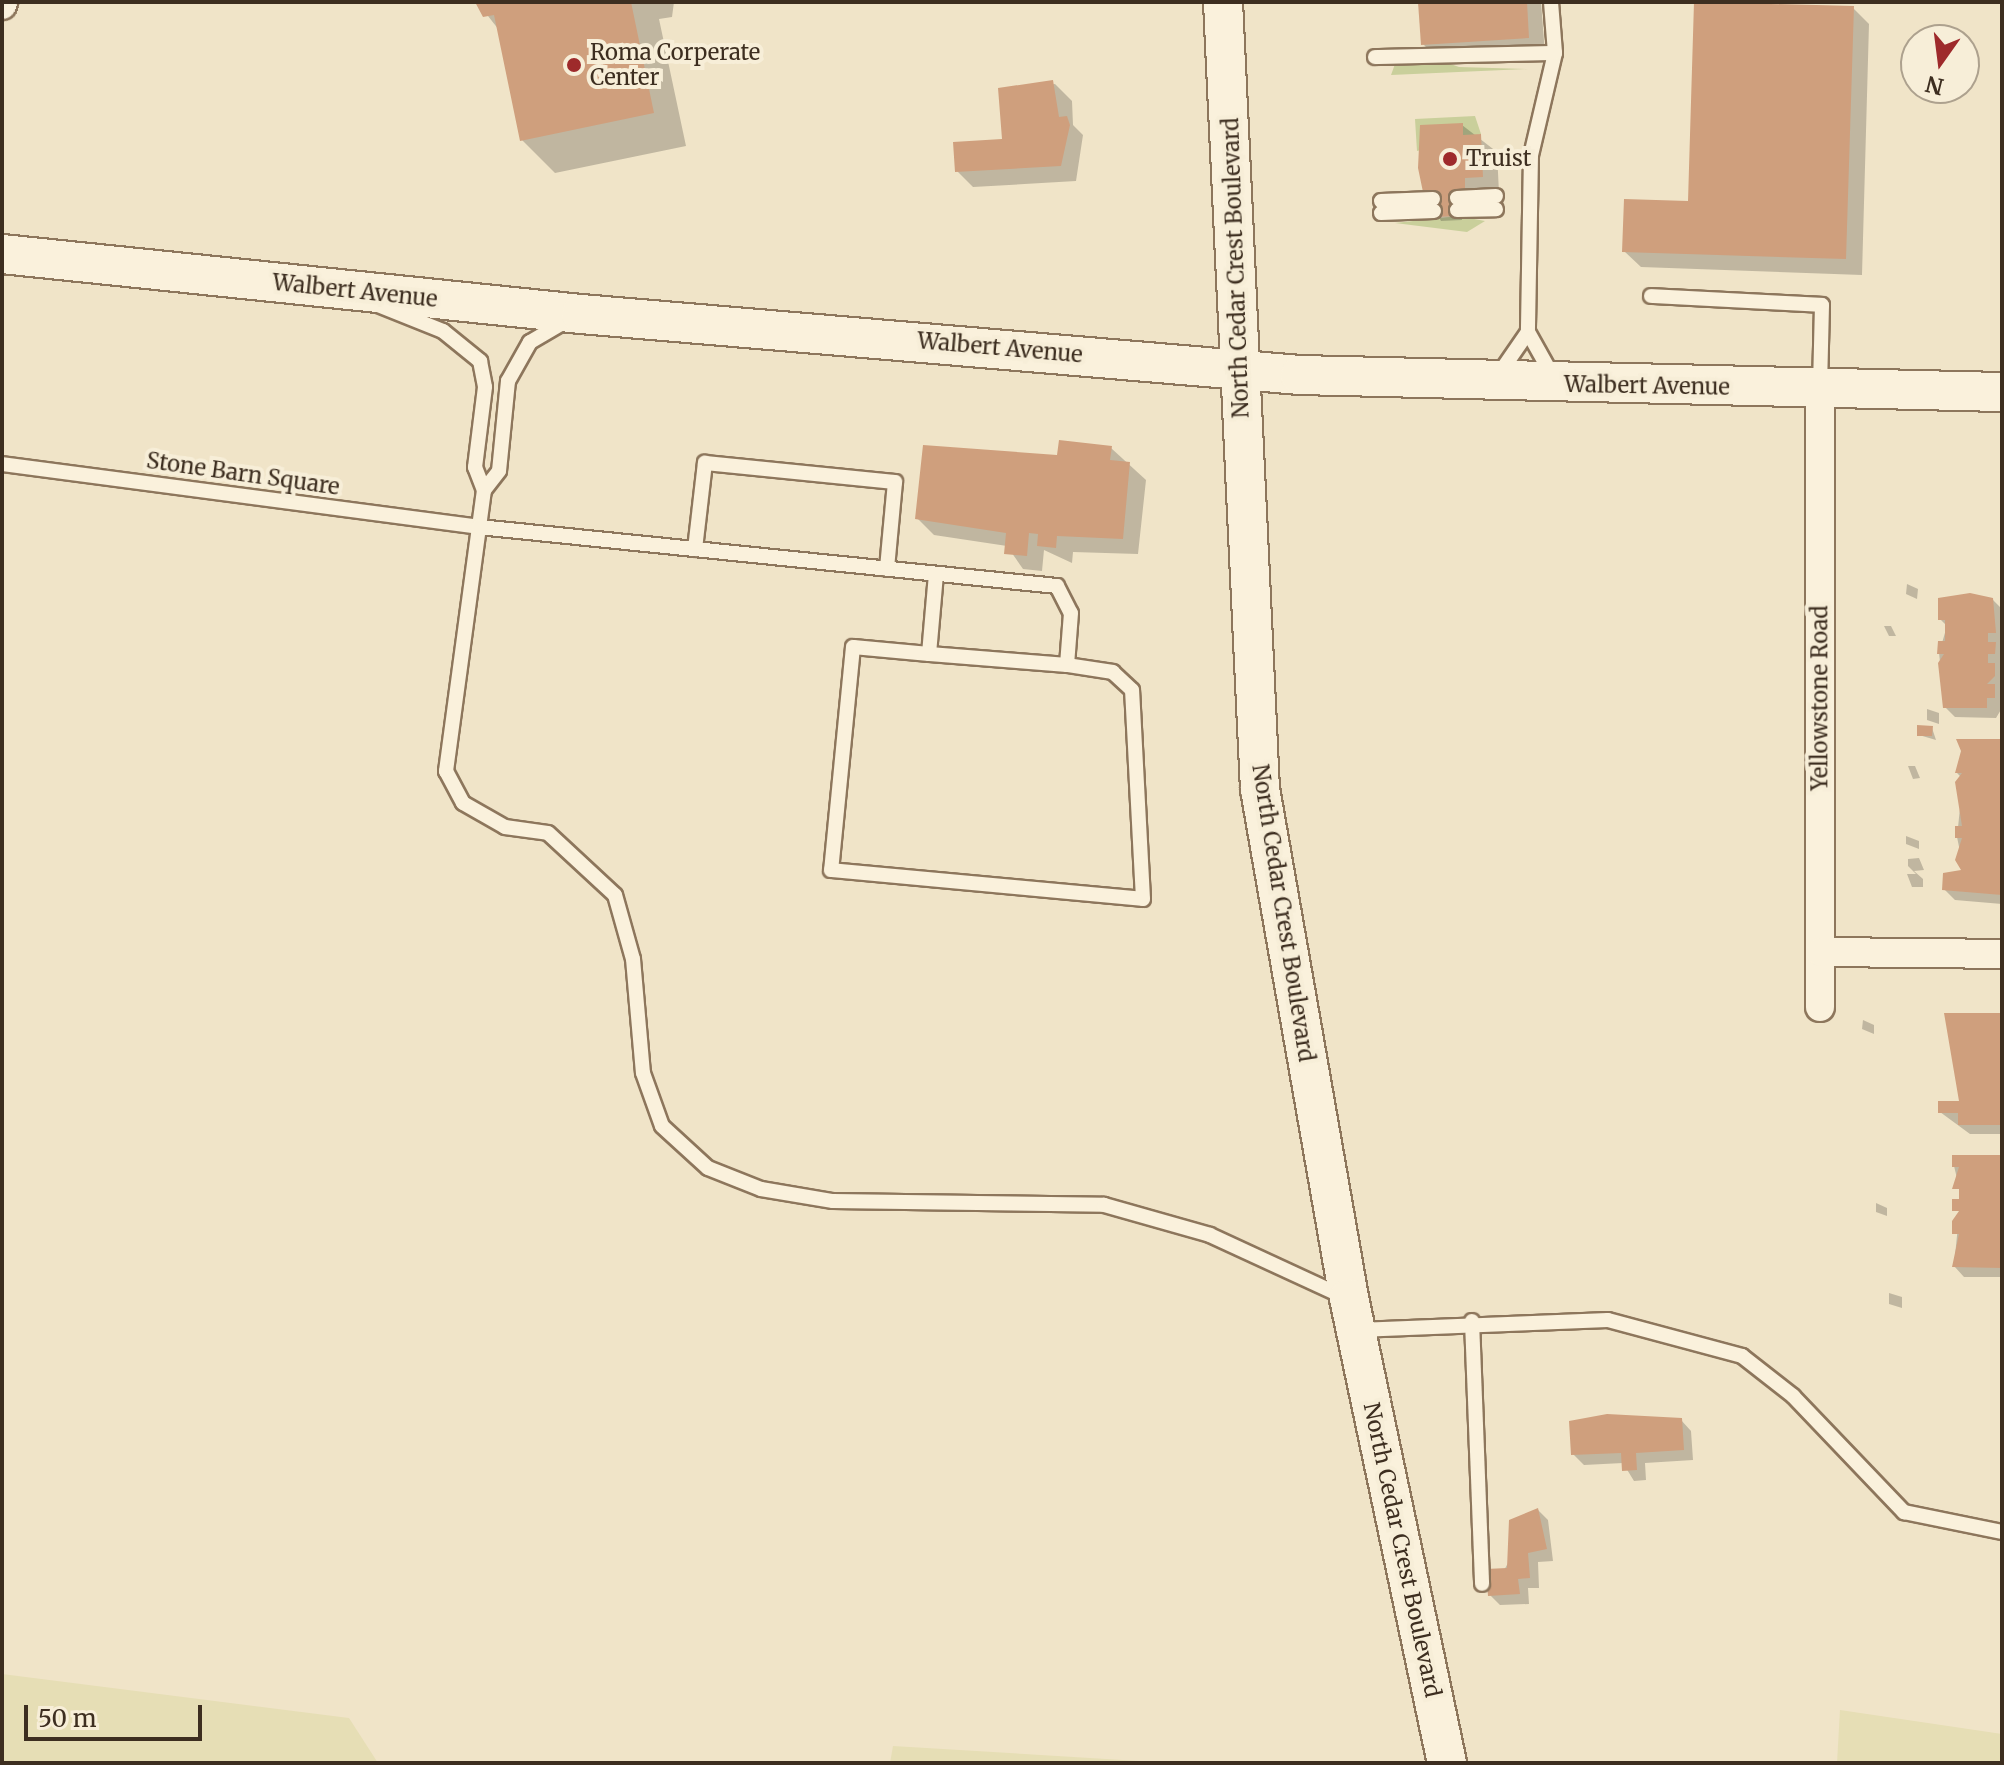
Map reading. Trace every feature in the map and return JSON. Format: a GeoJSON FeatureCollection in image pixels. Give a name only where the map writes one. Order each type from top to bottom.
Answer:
{"type":"FeatureCollection","features":[{"type":"Feature","properties":{"kind":"main road","name":"North Cedar Crest Boulevard"},"geometry":{"type":"LineString","coordinates":[[1223,2],[1260,789],[1352,1314],[1447,1763]]}},
{"type":"Feature","properties":{"kind":"main road","name":"Walbert Avenue"},"geometry":{"type":"LineString","coordinates":[[2,254],[581,314],[1242,369],[1491,382],[2002,392]]}},
{"type":"Feature","properties":{"kind":"street","name":"Yellowstone Road"},"geometry":{"type":"LineString","coordinates":[[1820,390],[1820,1007]]}},
{"type":"Feature","properties":{"kind":"street"},"geometry":{"type":"LineString","coordinates":[[1821,952],[2002,954]]}},
{"type":"Feature","properties":{"kind":"lane"},"geometry":{"type":"LineString","coordinates":[[1551,2],[1555,53],[1531,155],[1528,332],[1541,365],[1570,384]]}},
{"type":"Feature","properties":{"kind":"lane"},"geometry":{"type":"LineString","coordinates":[[1375,57],[1555,53]]}},
{"type":"Feature","properties":{"kind":"lane"},"geometry":{"type":"LineString","coordinates":[[1457,204],[1496,203]]}},
{"type":"Feature","properties":{"kind":"lane"},"geometry":{"type":"LineString","coordinates":[[1381,207],[1434,205]]}},
{"type":"Feature","properties":{"kind":"lane"},"geometry":{"type":"LineString","coordinates":[[362,291],[384,311],[443,331],[480,361],[485,387],[475,467],[484,490],[446,771],[463,803],[505,827],[548,833],[615,895],[633,959],[649,1100],[681,1149],[736,1182],[833,1201],[1104,1205],[1210,1235],[1304,1284],[1352,1314],[1472,1321],[1608,1320],[1742,1356],[1793,1396],[1904,1512],[2002,1532]]}},
{"type":"Feature","properties":{"kind":"lane"},"geometry":{"type":"LineString","coordinates":[[1651,296],[1822,305],[1820,390]]}},
{"type":"Feature","properties":{"kind":"lane"},"geometry":{"type":"LineString","coordinates":[[484,490],[499,471],[516,359],[537,337],[581,314]]}},
{"type":"Feature","properties":{"kind":"lane"},"geometry":{"type":"LineString","coordinates":[[1491,382],[1528,332]]}},
{"type":"Feature","properties":{"kind":"lane"},"geometry":{"type":"LineString","coordinates":[[695,549],[705,463],[879,480],[895,482],[887,569]]}},
{"type":"Feature","properties":{"kind":"lane","name":"Stone Barn Square"},"geometry":{"type":"LineString","coordinates":[[2,464],[479,527],[1057,586],[1071,613],[1067,665]]}},
{"type":"Feature","properties":{"kind":"lane"},"geometry":{"type":"LineString","coordinates":[[929,654],[936,574]]}},
{"type":"Feature","properties":{"kind":"lane"},"geometry":{"type":"LineString","coordinates":[[853,647],[1067,665],[1113,672],[1132,690],[1143,899],[831,870],[853,647]]}},
{"type":"Feature","properties":{"kind":"lane"},"geometry":{"type":"LineString","coordinates":[[1472,1321],[1482,1584]]}},
{"type":"Feature","properties":{"kind":"shaded area"},"geometry":{"type":"Polygon","coordinates":[[[2,1674],[349,1718],[378,1763],[2,1763],[2,1674]]]}},
{"type":"Feature","properties":{"kind":"shaded area"},"geometry":{"type":"Polygon","coordinates":[[[1840,1710],[2002,1734],[2002,1763],[1837,1763],[1840,1710]]]}},
{"type":"Feature","properties":{"kind":"shaded area"},"geometry":{"type":"Polygon","coordinates":[[[893,1746],[1172,1763],[890,1763],[893,1746]]]}},
{"type":"Feature","properties":{"kind":"green space"},"geometry":{"type":"Polygon","coordinates":[[[1439,60],[1459,67],[1528,69],[1391,75],[1395,64],[1439,60]]]}},
{"type":"Feature","properties":{"kind":"green space"},"geometry":{"type":"Polygon","coordinates":[[[1475,116],[1481,134],[1417,151],[1415,119],[1475,116]]]}},
{"type":"Feature","properties":{"kind":"green space"},"geometry":{"type":"Polygon","coordinates":[[[1458,216],[1485,221],[1467,232],[1395,223],[1458,216]]]}},
{"type":"Feature","properties":{"kind":"building","name":"Roma Corperate Center"},"geometry":{"type":"Polygon","coordinates":[[[475,2],[631,2],[654,113],[520,141],[494,15],[483,17],[475,2]]]}},
{"type":"Feature","properties":{"kind":"building"},"geometry":{"type":"Polygon","coordinates":[[[1418,2],[1527,2],[1529,38],[1421,45],[1418,2]]]}},
{"type":"Feature","properties":{"kind":"building"},"geometry":{"type":"Polygon","coordinates":[[[1694,2],[1854,6],[1846,259],[1622,252],[1624,199],[1688,201],[1694,2]]]}},
{"type":"Feature","properties":{"kind":"building"},"geometry":{"type":"Polygon","coordinates":[[[1053,80],[1059,117],[1067,116],[1070,125],[1061,166],[955,172],[953,142],[1002,139],[998,88],[1053,80]]]}},
{"type":"Feature","properties":{"kind":"building","name":"Truist"},"geometry":{"type":"Polygon","coordinates":[[[1463,123],[1463,135],[1481,134],[1483,177],[1465,178],[1465,190],[1456,190],[1458,216],[1434,217],[1433,192],[1423,192],[1418,168],[1420,125],[1463,123]]]}},
{"type":"Feature","properties":{"kind":"building"},"geometry":{"type":"Polygon","coordinates":[[[1059,440],[1112,446],[1110,460],[1130,462],[1123,539],[1057,536],[1056,548],[1037,546],[1038,534],[1029,533],[1027,556],[1004,554],[1006,533],[915,519],[923,445],[1057,455],[1059,440]]]}},
{"type":"Feature","properties":{"kind":"building"},"geometry":{"type":"Polygon","coordinates":[[[1970,593],[1993,598],[1996,633],[1988,633],[1988,642],[1996,642],[1995,654],[1988,654],[1988,663],[1995,663],[1995,676],[1987,684],[1995,684],[1995,698],[1987,698],[1987,708],[1943,708],[1938,663],[1944,654],[1937,654],[1938,641],[1945,641],[1945,620],[1938,620],[1938,598],[1970,593]]]}},
{"type":"Feature","properties":{"kind":"building"},"geometry":{"type":"Polygon","coordinates":[[[1917,725],[1933,726],[1932,736],[1917,736],[1917,725]]]}},
{"type":"Feature","properties":{"kind":"building"},"geometry":{"type":"Polygon","coordinates":[[[1956,739],[2002,739],[2002,895],[1942,890],[1943,873],[1961,870],[1955,860],[1962,838],[1955,838],[1955,826],[1962,826],[1955,782],[1962,773],[1955,773],[1961,751],[1956,739]]]}},
{"type":"Feature","properties":{"kind":"building"},"geometry":{"type":"Polygon","coordinates":[[[1944,1013],[2002,1013],[2002,1125],[1958,1125],[1958,1113],[1938,1113],[1938,1101],[1959,1101],[1944,1013]]]}},
{"type":"Feature","properties":{"kind":"building"},"geometry":{"type":"Polygon","coordinates":[[[1952,1155],[2002,1155],[2002,1268],[1952,1267],[1959,1234],[1952,1234],[1952,1221],[1959,1211],[1952,1211],[1952,1199],[1959,1199],[1959,1189],[1952,1189],[1959,1167],[1952,1167],[1952,1155]]]}},
{"type":"Feature","properties":{"kind":"building"},"geometry":{"type":"Polygon","coordinates":[[[1607,1414],[1682,1418],[1684,1450],[1636,1453],[1637,1470],[1622,1471],[1621,1453],[1571,1455],[1569,1421],[1607,1414]]]}},
{"type":"Feature","properties":{"kind":"building"},"geometry":{"type":"Polygon","coordinates":[[[1538,1508],[1547,1549],[1528,1553],[1530,1578],[1518,1579],[1520,1594],[1488,1596],[1486,1569],[1507,1568],[1509,1520],[1538,1508]]]}},
{"type":"Feature","properties":{"kind":"place","name":"Roma Corperate Center"},"geometry":{"type":"Point","coordinates":[574,65]}},
{"type":"Feature","properties":{"kind":"place","name":"Truist"},"geometry":{"type":"Point","coordinates":[1450,159]}}]}
